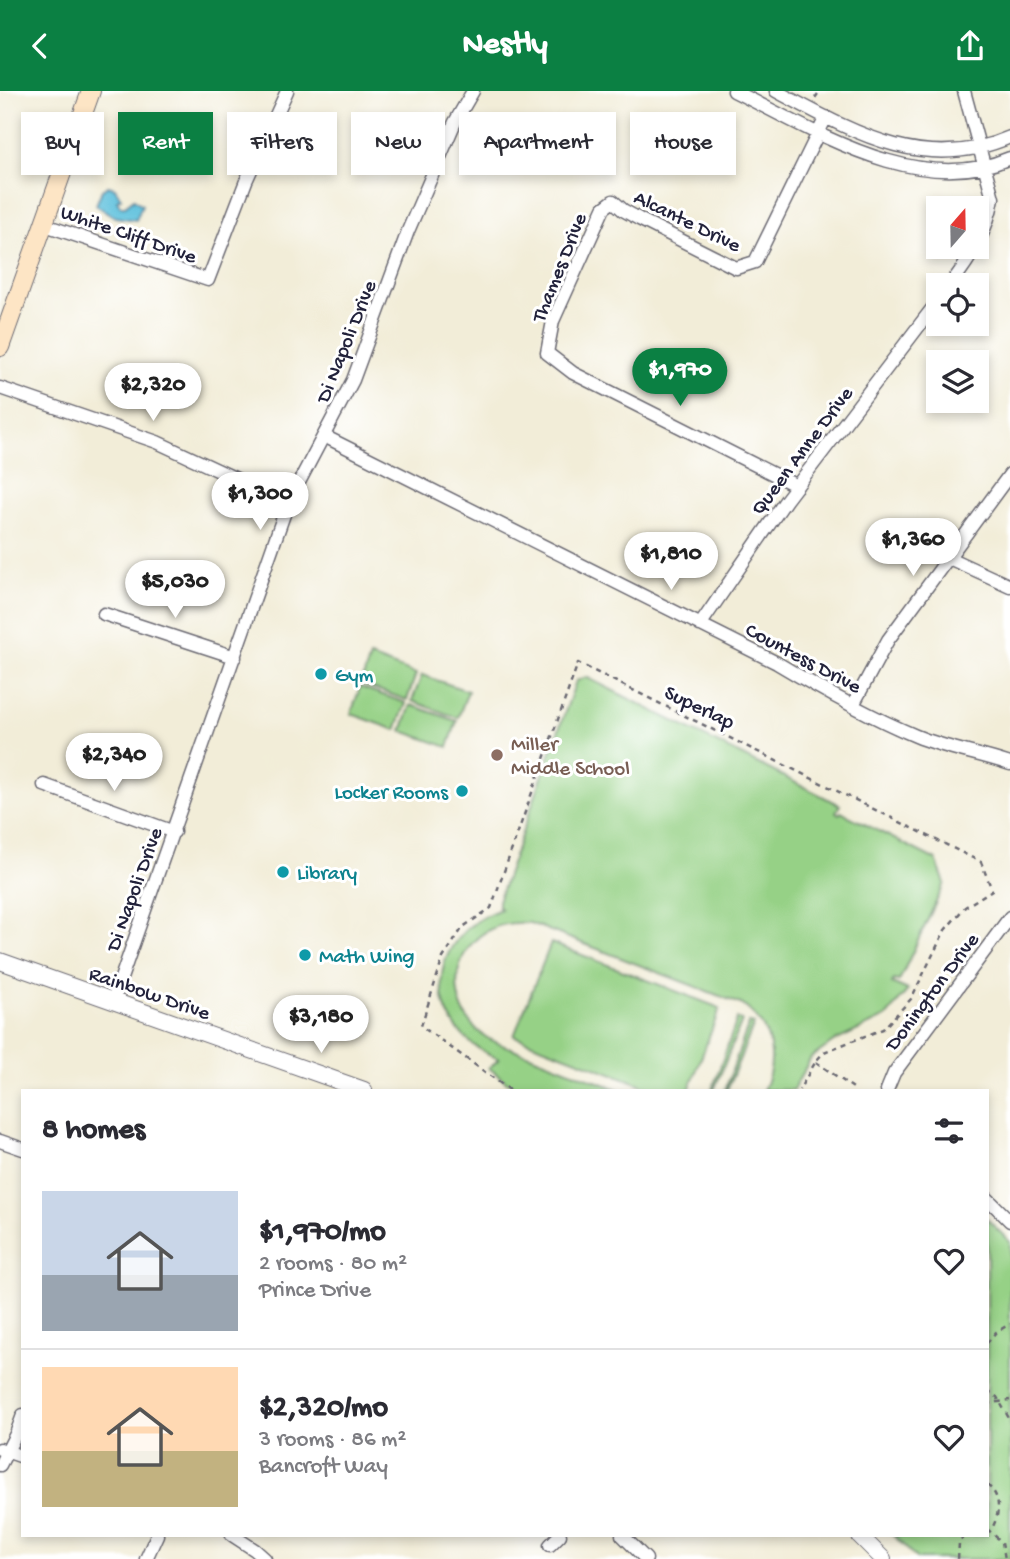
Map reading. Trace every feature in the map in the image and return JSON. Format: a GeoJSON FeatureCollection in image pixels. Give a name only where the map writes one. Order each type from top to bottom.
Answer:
{"type":"FeatureCollection","features":[{"type":"Feature","properties":{"kind":"main road"},"geometry":{"type":"LineString","coordinates":[[0,347],[92,91]]}},
{"type":"Feature","properties":{"kind":"street","name":"White Cliff Drive"},"geometry":{"type":"LineString","coordinates":[[42,224],[208,279],[246,181],[287,91]]}},
{"type":"Feature","properties":{"kind":"street","name":"Di Napoli Drive"},"geometry":{"type":"LineString","coordinates":[[113,1001],[288,503],[353,380],[408,232],[455,123],[473,91]]}},
{"type":"Feature","properties":{"kind":"street"},"geometry":{"type":"LineString","coordinates":[[734,91],[818,133],[891,164],[930,171],[971,170],[1010,158]]}},
{"type":"Feature","properties":{"kind":"street"},"geometry":{"type":"LineString","coordinates":[[776,91],[889,145],[927,152],[964,151],[1010,137]]}},
{"type":"Feature","properties":{"kind":"street"},"geometry":{"type":"LineString","coordinates":[[960,273],[970,260],[990,216],[993,198],[964,91]]}},
{"type":"Feature","properties":{"kind":"street","name":"Alcante Drive"},"geometry":{"type":"LineString","coordinates":[[613,201],[623,211],[736,268],[755,262],[826,117]]}},
{"type":"Feature","properties":{"kind":"street","name":"Thames Drive"},"geometry":{"type":"LineString","coordinates":[[613,201],[604,208],[593,228],[553,321],[547,353],[573,373],[797,486]]}},
{"type":"Feature","properties":{"kind":"street","name":"Queen Anne Drive"},"geometry":{"type":"LineString","coordinates":[[700,625],[797,486],[926,317]]}},
{"type":"Feature","properties":{"kind":"street"},"geometry":{"type":"LineString","coordinates":[[0,388],[157,442],[288,503]]}},
{"type":"Feature","properties":{"kind":"street","name":"Countess Drive"},"geometry":{"type":"LineString","coordinates":[[324,436],[777,663],[821,690],[916,736],[1010,764]]}},
{"type":"Feature","properties":{"kind":"street"},"geometry":{"type":"LineString","coordinates":[[853,705],[888,640],[1010,474]]}},
{"type":"Feature","properties":{"kind":"street"},"geometry":{"type":"LineString","coordinates":[[949,558],[1010,586]]}},
{"type":"Feature","properties":{"kind":"street"},"geometry":{"type":"LineString","coordinates":[[104,614],[235,657]]}},
{"type":"Feature","properties":{"kind":"street"},"geometry":{"type":"LineString","coordinates":[[44,785],[174,832]]}},
{"type":"Feature","properties":{"kind":"street","name":"Donington Drive"},"geometry":{"type":"LineString","coordinates":[[887,1089],[894,1073],[1010,916]]}},
{"type":"Feature","properties":{"kind":"street","name":"Rainbow Drive"},"geometry":{"type":"LineString","coordinates":[[0,961],[343,1087]]}},
{"type":"Feature","properties":{"kind":"street"},"geometry":{"type":"LineString","coordinates":[[0,1141],[21,1148]]}},
{"type":"Feature","properties":{"kind":"street"},"geometry":{"type":"LineString","coordinates":[[989,1200],[1010,1221]]}},
{"type":"Feature","properties":{"kind":"street"},"geometry":{"type":"LineString","coordinates":[[0,1465],[4,1450],[21,1419]]}},
{"type":"Feature","properties":{"kind":"street"},"geometry":{"type":"LineString","coordinates":[[4,1450],[21,1456]]}},
{"type":"Feature","properties":{"kind":"street"},"geometry":{"type":"LineString","coordinates":[[146,1559],[156,1537]]}},
{"type":"Feature","properties":{"kind":"street"},"geometry":{"type":"LineString","coordinates":[[235,1537],[265,1559]]}},
{"type":"Feature","properties":{"kind":"street"},"geometry":{"type":"LineString","coordinates":[[550,1545],[558,1537]]}},
{"type":"Feature","properties":{"kind":"street"},"geometry":{"type":"LineString","coordinates":[[624,1537],[646,1559]]}},
{"type":"Feature","properties":{"kind":"street"},"geometry":{"type":"LineString","coordinates":[[861,1537],[883,1559]]}},
{"type":"Feature","properties":{"kind":"path"},"geometry":{"type":"LineString","coordinates":[[815,98],[820,91]]}},
{"type":"Feature","properties":{"kind":"path","name":"Superlap"},"geometry":{"type":"LineString","coordinates":[[509,1089],[421,1026],[443,958],[463,926],[491,908],[578,663],[981,862],[992,890],[965,907],[945,930],[911,999],[883,1028],[824,1052],[800,1089]]}},
{"type":"Feature","properties":{"kind":"path"},"geometry":{"type":"LineString","coordinates":[[816,1062],[855,1089]]}},
{"type":"Feature","properties":{"kind":"path"},"geometry":{"type":"LineString","coordinates":[[989,1338],[1010,1324]]}},
{"type":"Feature","properties":{"kind":"path"},"geometry":{"type":"LineString","coordinates":[[989,1392],[997,1397],[1010,1420]]}},
{"type":"Feature","properties":{"kind":"path"},"geometry":{"type":"LineString","coordinates":[[989,1404],[1010,1400]]}},
{"type":"Feature","properties":{"kind":"path"},"geometry":{"type":"LineString","coordinates":[[989,1487],[997,1494],[998,1502],[997,1515],[989,1530],[1002,1542],[1005,1559]]}},
{"type":"Feature","properties":{"kind":"path"},"geometry":{"type":"LineString","coordinates":[[958,1559],[959,1543],[963,1537]]}},
{"type":"Feature","properties":{"kind":"path"},"geometry":{"type":"LineString","coordinates":[[1004,1549],[1010,1548]]}},
{"type":"Feature","properties":{"kind":"green space"},"geometry":{"type":"Polygon","coordinates":[[[370,657],[416,674],[407,700],[361,684],[370,657]]]}},
{"type":"Feature","properties":{"kind":"green space"},"geometry":{"type":"Polygon","coordinates":[[[422,675],[468,691],[458,718],[412,701],[422,675]]]}},
{"type":"Feature","properties":{"kind":"green space"},"geometry":{"type":"Polygon","coordinates":[[[586,677],[840,805],[836,812],[839,814],[841,812],[936,860],[945,883],[899,981],[894,980],[892,983],[908,990],[886,1017],[835,1041],[811,1058],[794,1089],[763,1089],[771,1066],[770,1044],[760,1023],[743,1005],[530,923],[512,923],[496,927],[481,935],[469,947],[462,958],[457,983],[458,995],[468,1019],[476,1029],[496,1042],[617,1089],[516,1089],[489,1068],[499,1059],[473,1045],[455,1026],[445,1005],[442,983],[446,961],[457,940],[475,922],[501,909],[498,907],[498,901],[576,681],[586,677]]]}},
{"type":"Feature","properties":{"kind":"green space"},"geometry":{"type":"Polygon","coordinates":[[[360,687],[406,703],[396,730],[351,714],[360,687]]]}},
{"type":"Feature","properties":{"kind":"green space"},"geometry":{"type":"Polygon","coordinates":[[[411,705],[457,721],[448,747],[402,731],[411,705]]]}},
{"type":"Feature","properties":{"kind":"green space"},"geometry":{"type":"Polygon","coordinates":[[[551,943],[720,1008],[689,1089],[652,1089],[514,1036],[551,943]]]}},
{"type":"Feature","properties":{"kind":"green space"},"geometry":{"type":"Polygon","coordinates":[[[737,1019],[742,1021],[712,1089],[737,1019]]]}},
{"type":"Feature","properties":{"kind":"green space"},"geometry":{"type":"Polygon","coordinates":[[[749,1023],[754,1024],[727,1089],[749,1023]]]}},
{"type":"Feature","properties":{"kind":"green space"},"geometry":{"type":"Polygon","coordinates":[[[989,1221],[1010,1242],[1010,1559],[917,1559],[895,1537],[989,1537],[989,1221]]]}},
{"type":"Feature","properties":{"kind":"water"},"geometry":{"type":"Polygon","coordinates":[[[108,186],[115,188],[121,198],[117,200],[120,206],[125,206],[134,199],[142,205],[136,220],[115,217],[96,205],[102,190],[108,186]]]}},
{"type":"Feature","properties":{"kind":"place","name":"Gym"},"geometry":{"type":"Point","coordinates":[321,674]}},
{"type":"Feature","properties":{"kind":"place","name":"Miller Middle School"},"geometry":{"type":"Point","coordinates":[497,755]}},
{"type":"Feature","properties":{"kind":"place","name":"Locker Rooms"},"geometry":{"type":"Point","coordinates":[462,791]}},
{"type":"Feature","properties":{"kind":"place","name":"Library"},"geometry":{"type":"Point","coordinates":[283,872]}},
{"type":"Feature","properties":{"kind":"place","name":"Math Wing"},"geometry":{"type":"Point","coordinates":[305,955]}}]}
